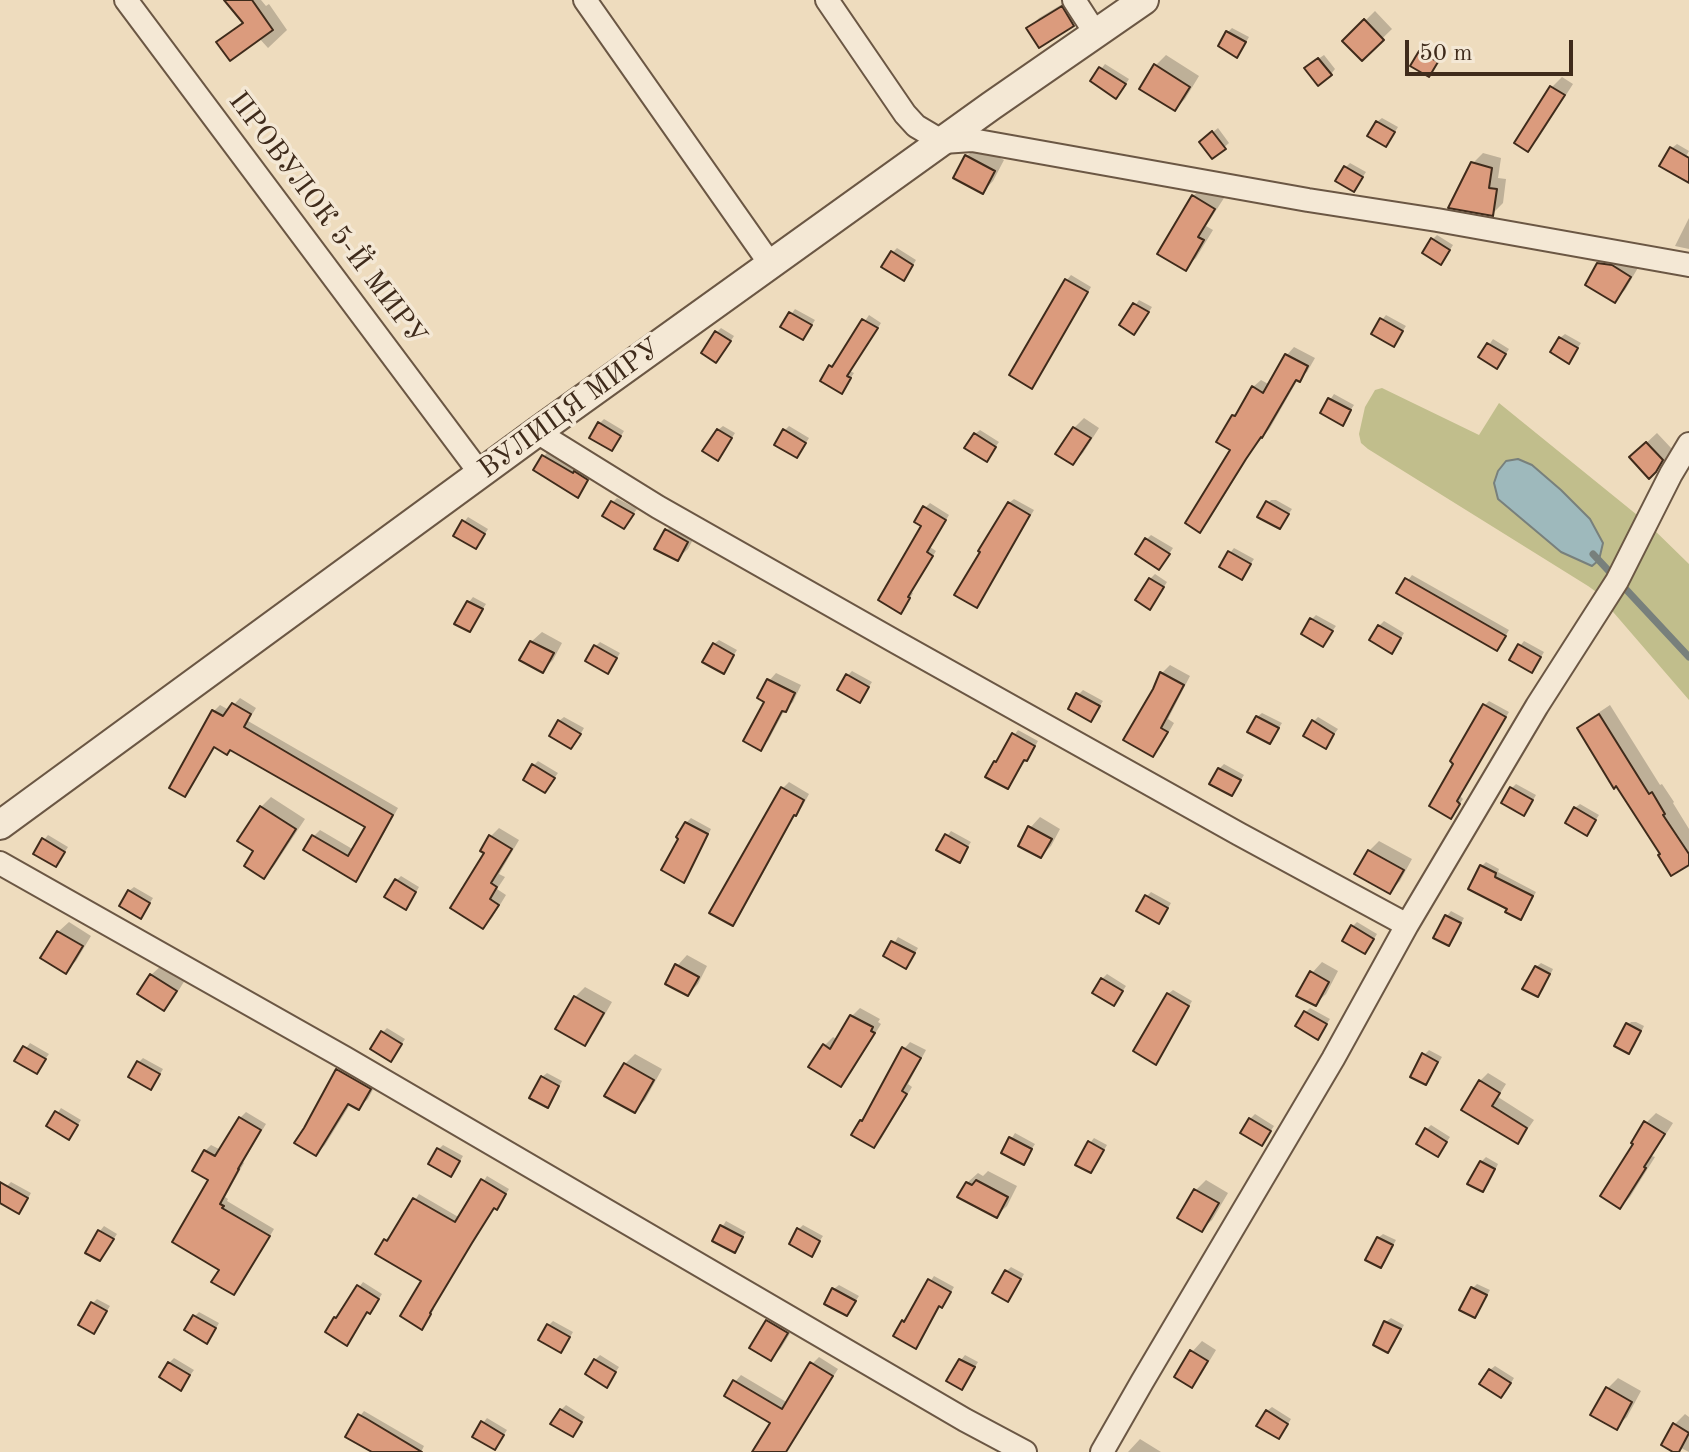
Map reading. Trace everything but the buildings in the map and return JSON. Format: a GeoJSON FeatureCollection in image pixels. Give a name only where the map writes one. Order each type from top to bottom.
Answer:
{"type":"FeatureCollection","features":[{"type":"Feature","properties":{"kind":"street","name":"ПРОВУЛОК 5-Й МИРУ"},"geometry":{"type":"LineString","coordinates":[[126,0],[480,473]]}},
{"type":"Feature","properties":{"kind":"street"},"geometry":{"type":"LineString","coordinates":[[585,0],[771,265]]}},
{"type":"Feature","properties":{"kind":"street"},"geometry":{"type":"LineString","coordinates":[[827,0],[905,114],[916,126],[943,142],[972,140],[1689,265]]}},
{"type":"Feature","properties":{"kind":"street"},"geometry":{"type":"LineString","coordinates":[[1074,0],[1096,34]]}},
{"type":"Feature","properties":{"kind":"street","name":"ВУЛИЦЯ МИРУ"},"geometry":{"type":"LineString","coordinates":[[0,825],[480,473],[1144,0]]}},
{"type":"Feature","properties":{"kind":"street"},"geometry":{"type":"LineString","coordinates":[[537,432],[658,507],[909,650],[1407,925]]}},
{"type":"Feature","properties":{"kind":"street"},"geometry":{"type":"LineString","coordinates":[[1102,1452],[1333,1059],[1407,925],[1537,706],[1617,581],[1689,444]]}},
{"type":"Feature","properties":{"kind":"street"},"geometry":{"type":"LineString","coordinates":[[1671,474],[1689,489]]}},
{"type":"Feature","properties":{"kind":"street"},"geometry":{"type":"LineString","coordinates":[[0,863],[345,1058],[1025,1452]]}},
{"type":"Feature","properties":{"kind":"shaded area"},"geometry":{"type":"Polygon","coordinates":[[[1382,388],[1479,435],[1499,403],[1647,523],[1689,564],[1689,700],[1595,591],[1361,443],[1359,434],[1365,407],[1375,390],[1382,388]]]}},
{"type":"Feature","properties":{"kind":"water"},"geometry":{"type":"Polygon","coordinates":[[[1518,459],[1532,465],[1590,519],[1603,543],[1599,560],[1592,566],[1561,552],[1498,499],[1494,483],[1498,471],[1506,461],[1518,459]]]}},
{"type":"Feature","properties":{"kind":"waterway"},"geometry":{"type":"LineString","coordinates":[[1593,554],[1689,657]]}}]}
